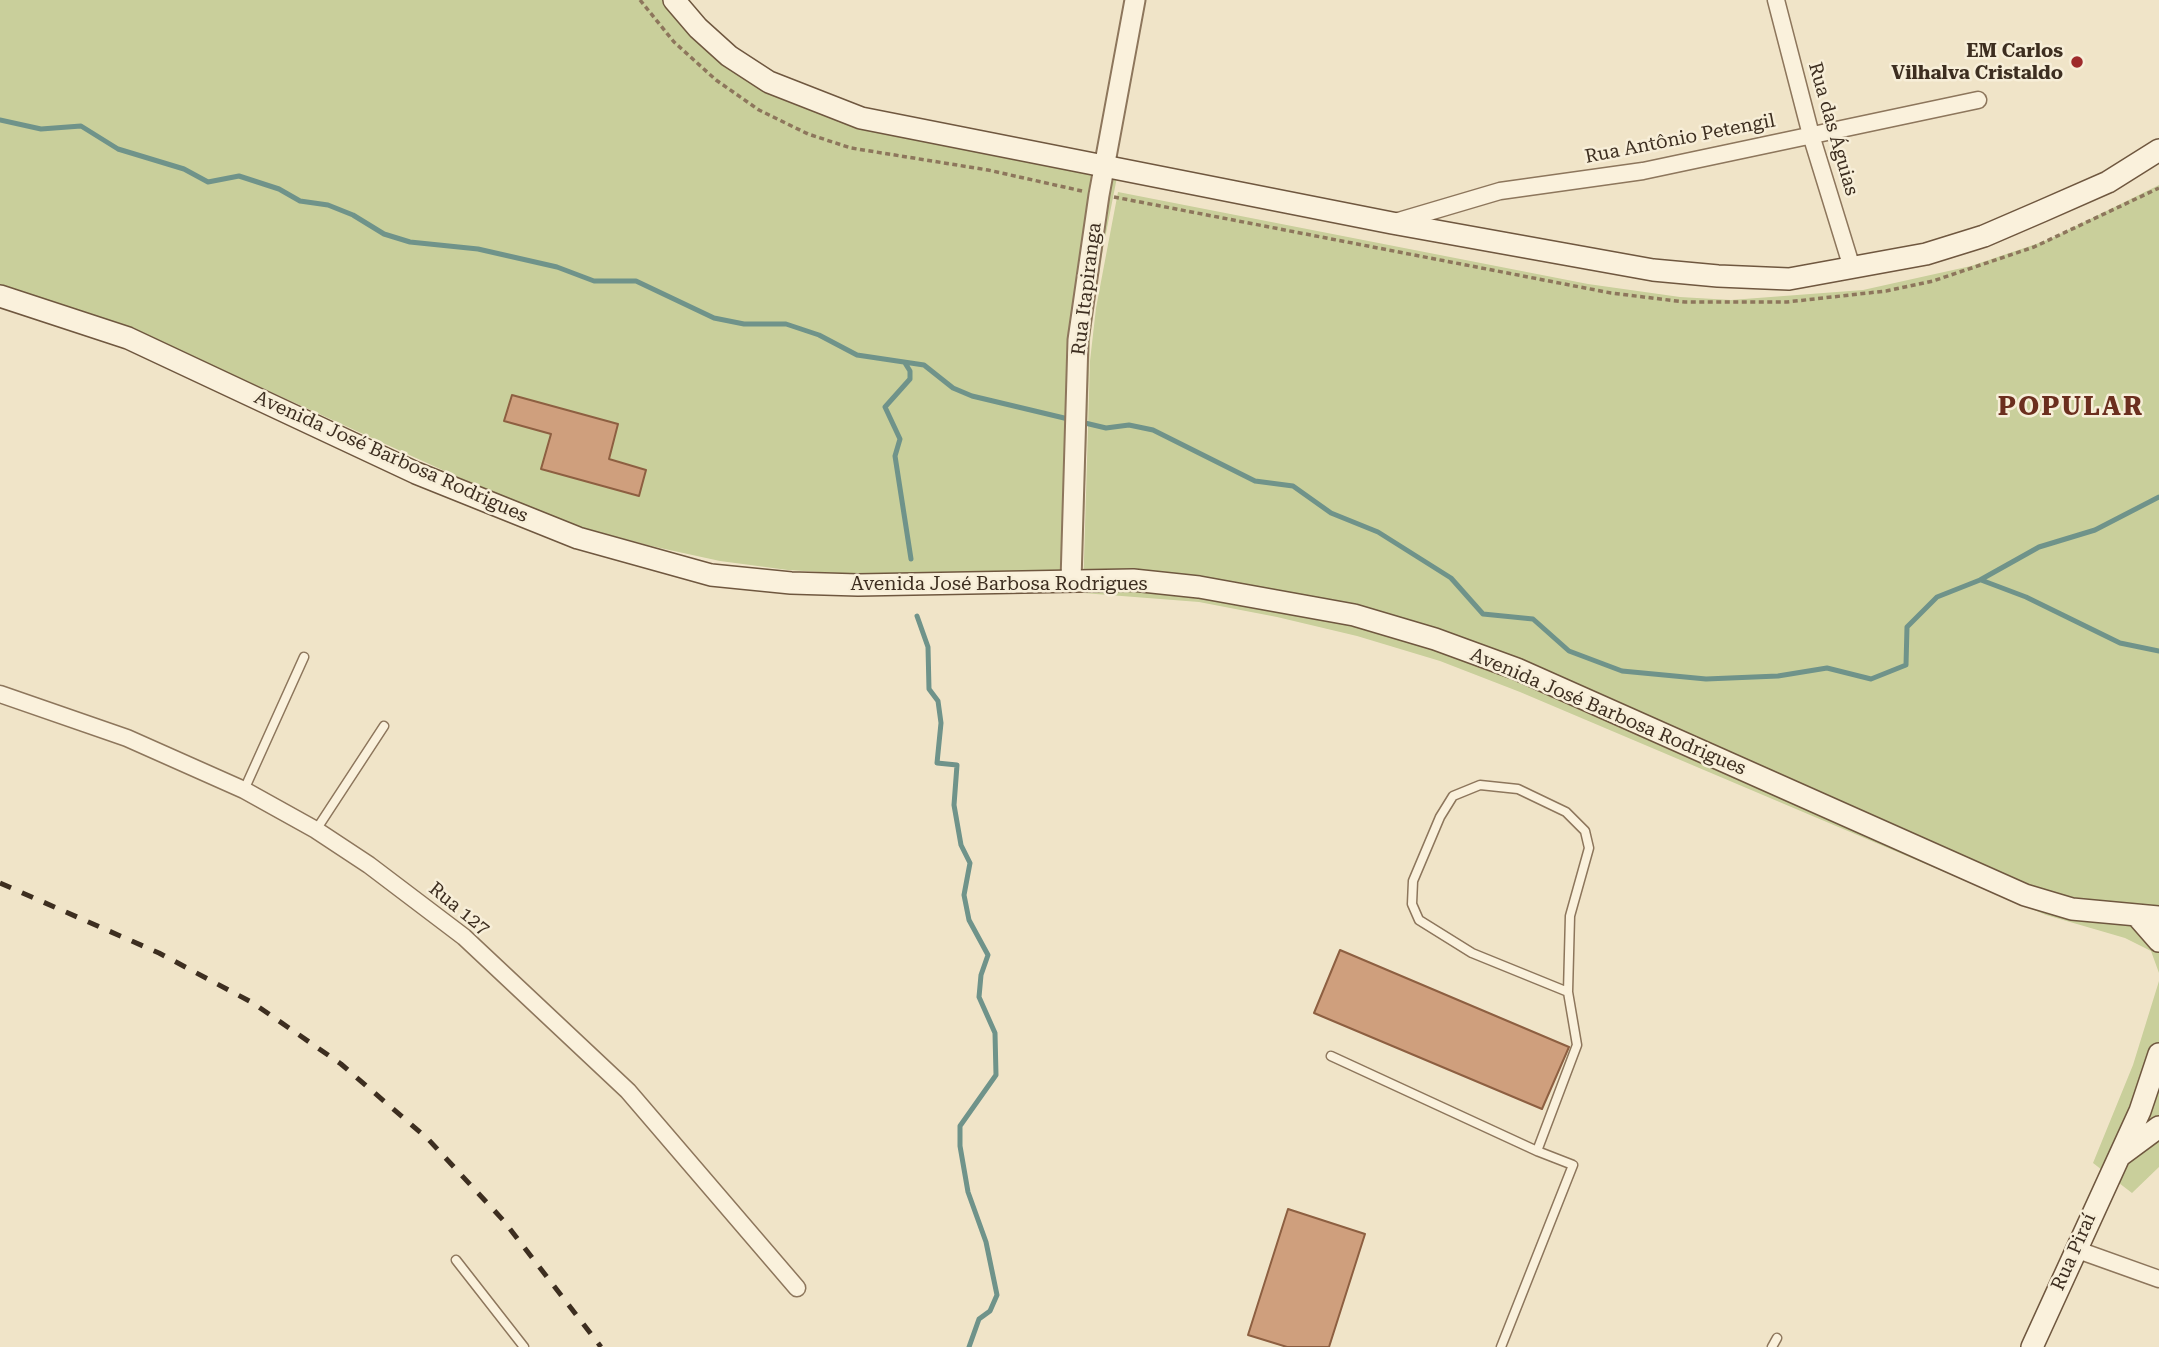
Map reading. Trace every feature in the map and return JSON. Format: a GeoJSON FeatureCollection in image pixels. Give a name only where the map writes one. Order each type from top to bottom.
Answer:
{"type":"FeatureCollection","features":[{"type":"Feature","properties":{"kind":"main road"},"geometry":{"type":"LineString","coordinates":[[674,0],[698,28],[729,56],[769,82],[861,117],[912,130],[1105,168],[1653,270],[1789,279],[1926,254],[1984,236],[2108,182],[2159,150]]}},
{"type":"Feature","properties":{"kind":"main road","name":"Avenida José Barbosa Rodrigues"},"geometry":{"type":"LineString","coordinates":[[0,296],[128,338],[493,506],[578,538],[711,575],[791,583],[858,585],[1133,580],[1199,587],[1354,615],[1435,639],[1517,669],[2025,895],[2072,909],[2149,917]]}},
{"type":"Feature","properties":{"kind":"main road"},"geometry":{"type":"LineString","coordinates":[[2149,917],[2159,941]]}},
{"type":"Feature","properties":{"kind":"main road","name":"Rua Piraí"},"geometry":{"type":"LineString","coordinates":[[2032,1347],[2116,1158],[2140,1111],[2159,1054]]}},
{"type":"Feature","properties":{"kind":"main road","name":"Rua Piraí"},"geometry":{"type":"LineString","coordinates":[[2116,1158],[2159,1127]]}},
{"type":"Feature","properties":{"kind":"street","name":"Rua Itapiranga"},"geometry":{"type":"LineString","coordinates":[[1070,581],[1080,327],[1135,0]]}},
{"type":"Feature","properties":{"kind":"street","name":"Rua das Águias"},"geometry":{"type":"LineString","coordinates":[[1776,0],[1811,135],[1852,268]]}},
{"type":"Feature","properties":{"kind":"street","name":"Rua Antônio Petengil"},"geometry":{"type":"LineString","coordinates":[[1392,223],[1500,191],[1643,171],[1978,100]]}},
{"type":"Feature","properties":{"kind":"street","name":"Rua 127"},"geometry":{"type":"LineString","coordinates":[[0,694],[127,738],[244,790],[316,830],[369,865],[464,937],[619,1082],[797,1288]]}},
{"type":"Feature","properties":{"kind":"street"},"geometry":{"type":"LineString","coordinates":[[2075,1249],[2159,1279]]}},
{"type":"Feature","properties":{"kind":"lane"},"geometry":{"type":"LineString","coordinates":[[244,790],[304,657]]}},
{"type":"Feature","properties":{"kind":"lane"},"geometry":{"type":"LineString","coordinates":[[316,830],[384,726]]}},
{"type":"Feature","properties":{"kind":"lane"},"geometry":{"type":"LineString","coordinates":[[1537,1151],[1577,1045],[1568,992],[1570,916],[1589,848],[1585,831],[1566,812],[1518,789],[1480,785],[1453,796],[1440,817],[1413,881],[1412,904],[1419,920],[1472,953],[1568,992]]}},
{"type":"Feature","properties":{"kind":"lane"},"geometry":{"type":"LineString","coordinates":[[1331,1056],[1573,1165],[1501,1347]]}},
{"type":"Feature","properties":{"kind":"lane"},"geometry":{"type":"LineString","coordinates":[[456,1260],[524,1347]]}},
{"type":"Feature","properties":{"kind":"lane"},"geometry":{"type":"LineString","coordinates":[[1772,1347],[1777,1338]]}},
{"type":"Feature","properties":{"kind":"green space"},"geometry":{"type":"Polygon","coordinates":[[[0,0],[677,0],[700,28],[807,101],[1118,172],[1095,289],[1090,341],[1082,573],[867,575],[788,570],[720,561],[651,546],[584,528],[504,498],[128,327],[0,287],[0,0]]]}},
{"type":"Feature","properties":{"kind":"green space"},"geometry":{"type":"Polygon","coordinates":[[[2159,185],[2159,973],[2151,951],[2125,938],[2046,915],[1520,692],[1440,661],[1357,636],[1199,602],[1083,593],[1090,361],[1096,308],[1118,192],[1588,284],[1680,297],[1731,300],[1863,290],[1971,266],[2048,240],[2159,185]]]}},
{"type":"Feature","properties":{"kind":"green space"},"geometry":{"type":"Polygon","coordinates":[[[2159,981],[2159,1167],[2132,1193],[2093,1163],[2133,1065],[2159,981]]]}},
{"type":"Feature","properties":{"kind":"building"},"geometry":{"type":"Polygon","coordinates":[[[512,395],[618,424],[609,459],[646,470],[639,496],[541,469],[551,434],[504,421],[512,395]]]}},
{"type":"Feature","properties":{"kind":"building"},"geometry":{"type":"Polygon","coordinates":[[[1340,950],[1569,1047],[1542,1109],[1314,1013],[1340,950]]]}},
{"type":"Feature","properties":{"kind":"building"},"geometry":{"type":"Polygon","coordinates":[[[1288,1209],[1365,1234],[1329,1347],[1287,1347],[1248,1335],[1288,1209]]]}},
{"type":"Feature","properties":{"kind":"waterway"},"geometry":{"type":"LineString","coordinates":[[0,120],[41,129],[81,126],[118,149],[184,169],[208,182],[239,176],[279,189],[300,201],[328,205],[353,215],[384,234],[410,242],[478,249],[557,267],[594,281],[636,281],[714,318],[744,324],[786,324],[819,335],[857,355],[924,365],[953,388],[972,396],[1106,428],[1129,425],[1153,430],[1255,481],[1293,486],[1331,513],[1378,532],[1451,578],[1483,614],[1533,619],[1569,651],[1622,671],[1706,679],[1778,676],[1827,668],[1871,679],[1906,665],[1907,627],[1937,597],[1980,580],[2039,547],[2095,530],[2159,497]]}},
{"type":"Feature","properties":{"kind":"waterway"},"geometry":{"type":"LineString","coordinates":[[905,363],[910,371],[910,379],[885,407],[900,439],[895,456],[911,559]]}},
{"type":"Feature","properties":{"kind":"waterway"},"geometry":{"type":"LineString","coordinates":[[1981,580],[2026,597],[2120,643],[2159,651]]}},
{"type":"Feature","properties":{"kind":"waterway"},"geometry":{"type":"LineString","coordinates":[[917,616],[928,647],[929,689],[938,701],[941,723],[937,763],[957,765],[954,805],[961,845],[970,863],[964,895],[969,920],[988,955],[981,975],[979,997],[995,1033],[996,1075],[960,1126],[960,1146],[968,1192],[986,1242],[997,1295],[990,1311],[979,1319],[969,1347]]}},
{"type":"Feature","properties":{"kind":"railway"},"geometry":{"type":"LineString","coordinates":[[0,883],[159,953],[253,1003],[341,1064],[428,1139],[503,1220],[601,1347]]}},
{"type":"Feature","properties":{"kind":"place","name":"EM Carlos Vilhalva Cristaldo"},"geometry":{"type":"Point","coordinates":[2077,62]}},
{"type":"Feature","properties":{"kind":"district","name":"POPULAR"},"geometry":{"type":"Point","coordinates":[2071,407]}}]}
